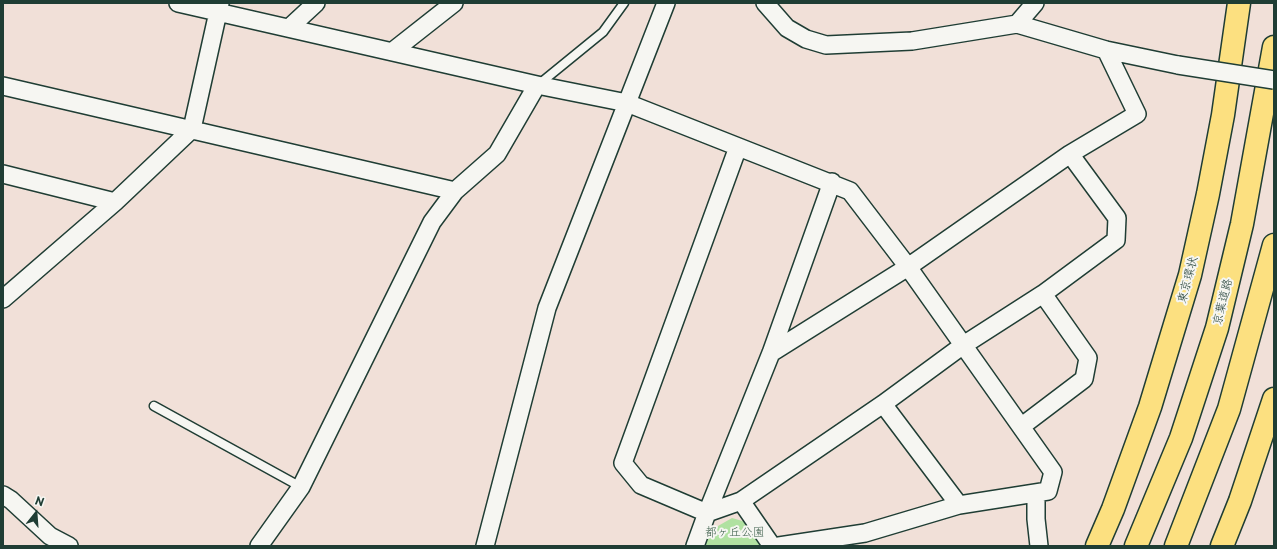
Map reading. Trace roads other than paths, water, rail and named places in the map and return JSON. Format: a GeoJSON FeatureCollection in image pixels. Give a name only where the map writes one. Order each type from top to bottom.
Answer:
{"type":"FeatureCollection","features":[{"type":"Feature","properties":{"kind":"highway","name":"東京環状"},"geometry":{"type":"LineString","coordinates":[[1097,546],[1113,509],[1150,407],[1190,275],[1208,194],[1223,115],[1239,3]]}},
{"type":"Feature","properties":{"kind":"highway","name":"京葉道路"},"geometry":{"type":"LineString","coordinates":[[1136,546],[1181,438],[1217,328],[1242,224],[1274,47]]}},
{"type":"Feature","properties":{"kind":"highway"},"geometry":{"type":"LineString","coordinates":[[1176,546],[1229,409],[1274,244]]}},
{"type":"Feature","properties":{"kind":"highway"},"geometry":{"type":"LineString","coordinates":[[1222,546],[1240,501],[1274,399]]}},
{"type":"Feature","properties":{"kind":"street"},"geometry":{"type":"LineString","coordinates":[[178,3],[219,7],[289,28],[537,85],[626,103],[832,182],[850,191],[908,267],[962,346],[1022,426],[1053,472],[1048,491],[959,505],[865,533],[780,546]]}},
{"type":"Feature","properties":{"kind":"street"},"geometry":{"type":"LineString","coordinates":[[289,28],[316,3]]}},
{"type":"Feature","properties":{"kind":"street"},"geometry":{"type":"LineString","coordinates":[[393,51],[454,3]]}},
{"type":"Feature","properties":{"kind":"street"},"geometry":{"type":"LineString","coordinates":[[485,546],[548,308],[626,103],[666,3]]}},
{"type":"Feature","properties":{"kind":"street"},"geometry":{"type":"LineString","coordinates":[[765,3],[787,28],[806,39],[826,45],[912,41],[1017,24],[1106,50],[1178,65],[1274,80]]}},
{"type":"Feature","properties":{"kind":"street"},"geometry":{"type":"LineString","coordinates":[[1017,24],[1035,3]]}},
{"type":"Feature","properties":{"kind":"street"},"geometry":{"type":"LineString","coordinates":[[3,299],[115,202],[192,129],[219,7]]}},
{"type":"Feature","properties":{"kind":"street"},"geometry":{"type":"LineString","coordinates":[[771,353],[908,267],[1070,154],[1137,114],[1106,50]]}},
{"type":"Feature","properties":{"kind":"street"},"geometry":{"type":"LineString","coordinates":[[259,546],[301,487],[432,222],[454,191],[497,154],[537,85]]}},
{"type":"Feature","properties":{"kind":"street"},"geometry":{"type":"LineString","coordinates":[[3,86],[454,191]]}},
{"type":"Feature","properties":{"kind":"street"},"geometry":{"type":"LineString","coordinates":[[738,147],[623,463],[641,485],[707,513],[741,501],[883,404],[962,346],[1042,294],[1116,240],[1117,218],[1070,154]]}},
{"type":"Feature","properties":{"kind":"street"},"geometry":{"type":"LineString","coordinates":[[3,174],[115,202]]}},
{"type":"Feature","properties":{"kind":"street"},"geometry":{"type":"LineString","coordinates":[[695,546],[771,353],[832,182]]}},
{"type":"Feature","properties":{"kind":"street"},"geometry":{"type":"LineString","coordinates":[[1022,426],[1084,379],[1088,358],[1042,294]]}},
{"type":"Feature","properties":{"kind":"street"},"geometry":{"type":"LineString","coordinates":[[883,404],[959,505]]}},
{"type":"Feature","properties":{"kind":"street"},"geometry":{"type":"LineString","coordinates":[[1036,494],[1036,519],[1039,546]]}},
{"type":"Feature","properties":{"kind":"street"},"geometry":{"type":"LineString","coordinates":[[3,495],[11,500],[50,536],[69,546]]}},
{"type":"Feature","properties":{"kind":"street"},"geometry":{"type":"LineString","coordinates":[[741,501],[772,546]]}},
{"type":"Feature","properties":{"kind":"lane"},"geometry":{"type":"LineString","coordinates":[[537,85],[603,32],[624,3]]}},
{"type":"Feature","properties":{"kind":"lane"},"geometry":{"type":"LineString","coordinates":[[154,406],[301,487]]}},
{"type":"Feature","properties":{"kind":"park label","name":"都ヶ丘公園"},"geometry":{"type":"Point","coordinates":[735,533]}}]}
